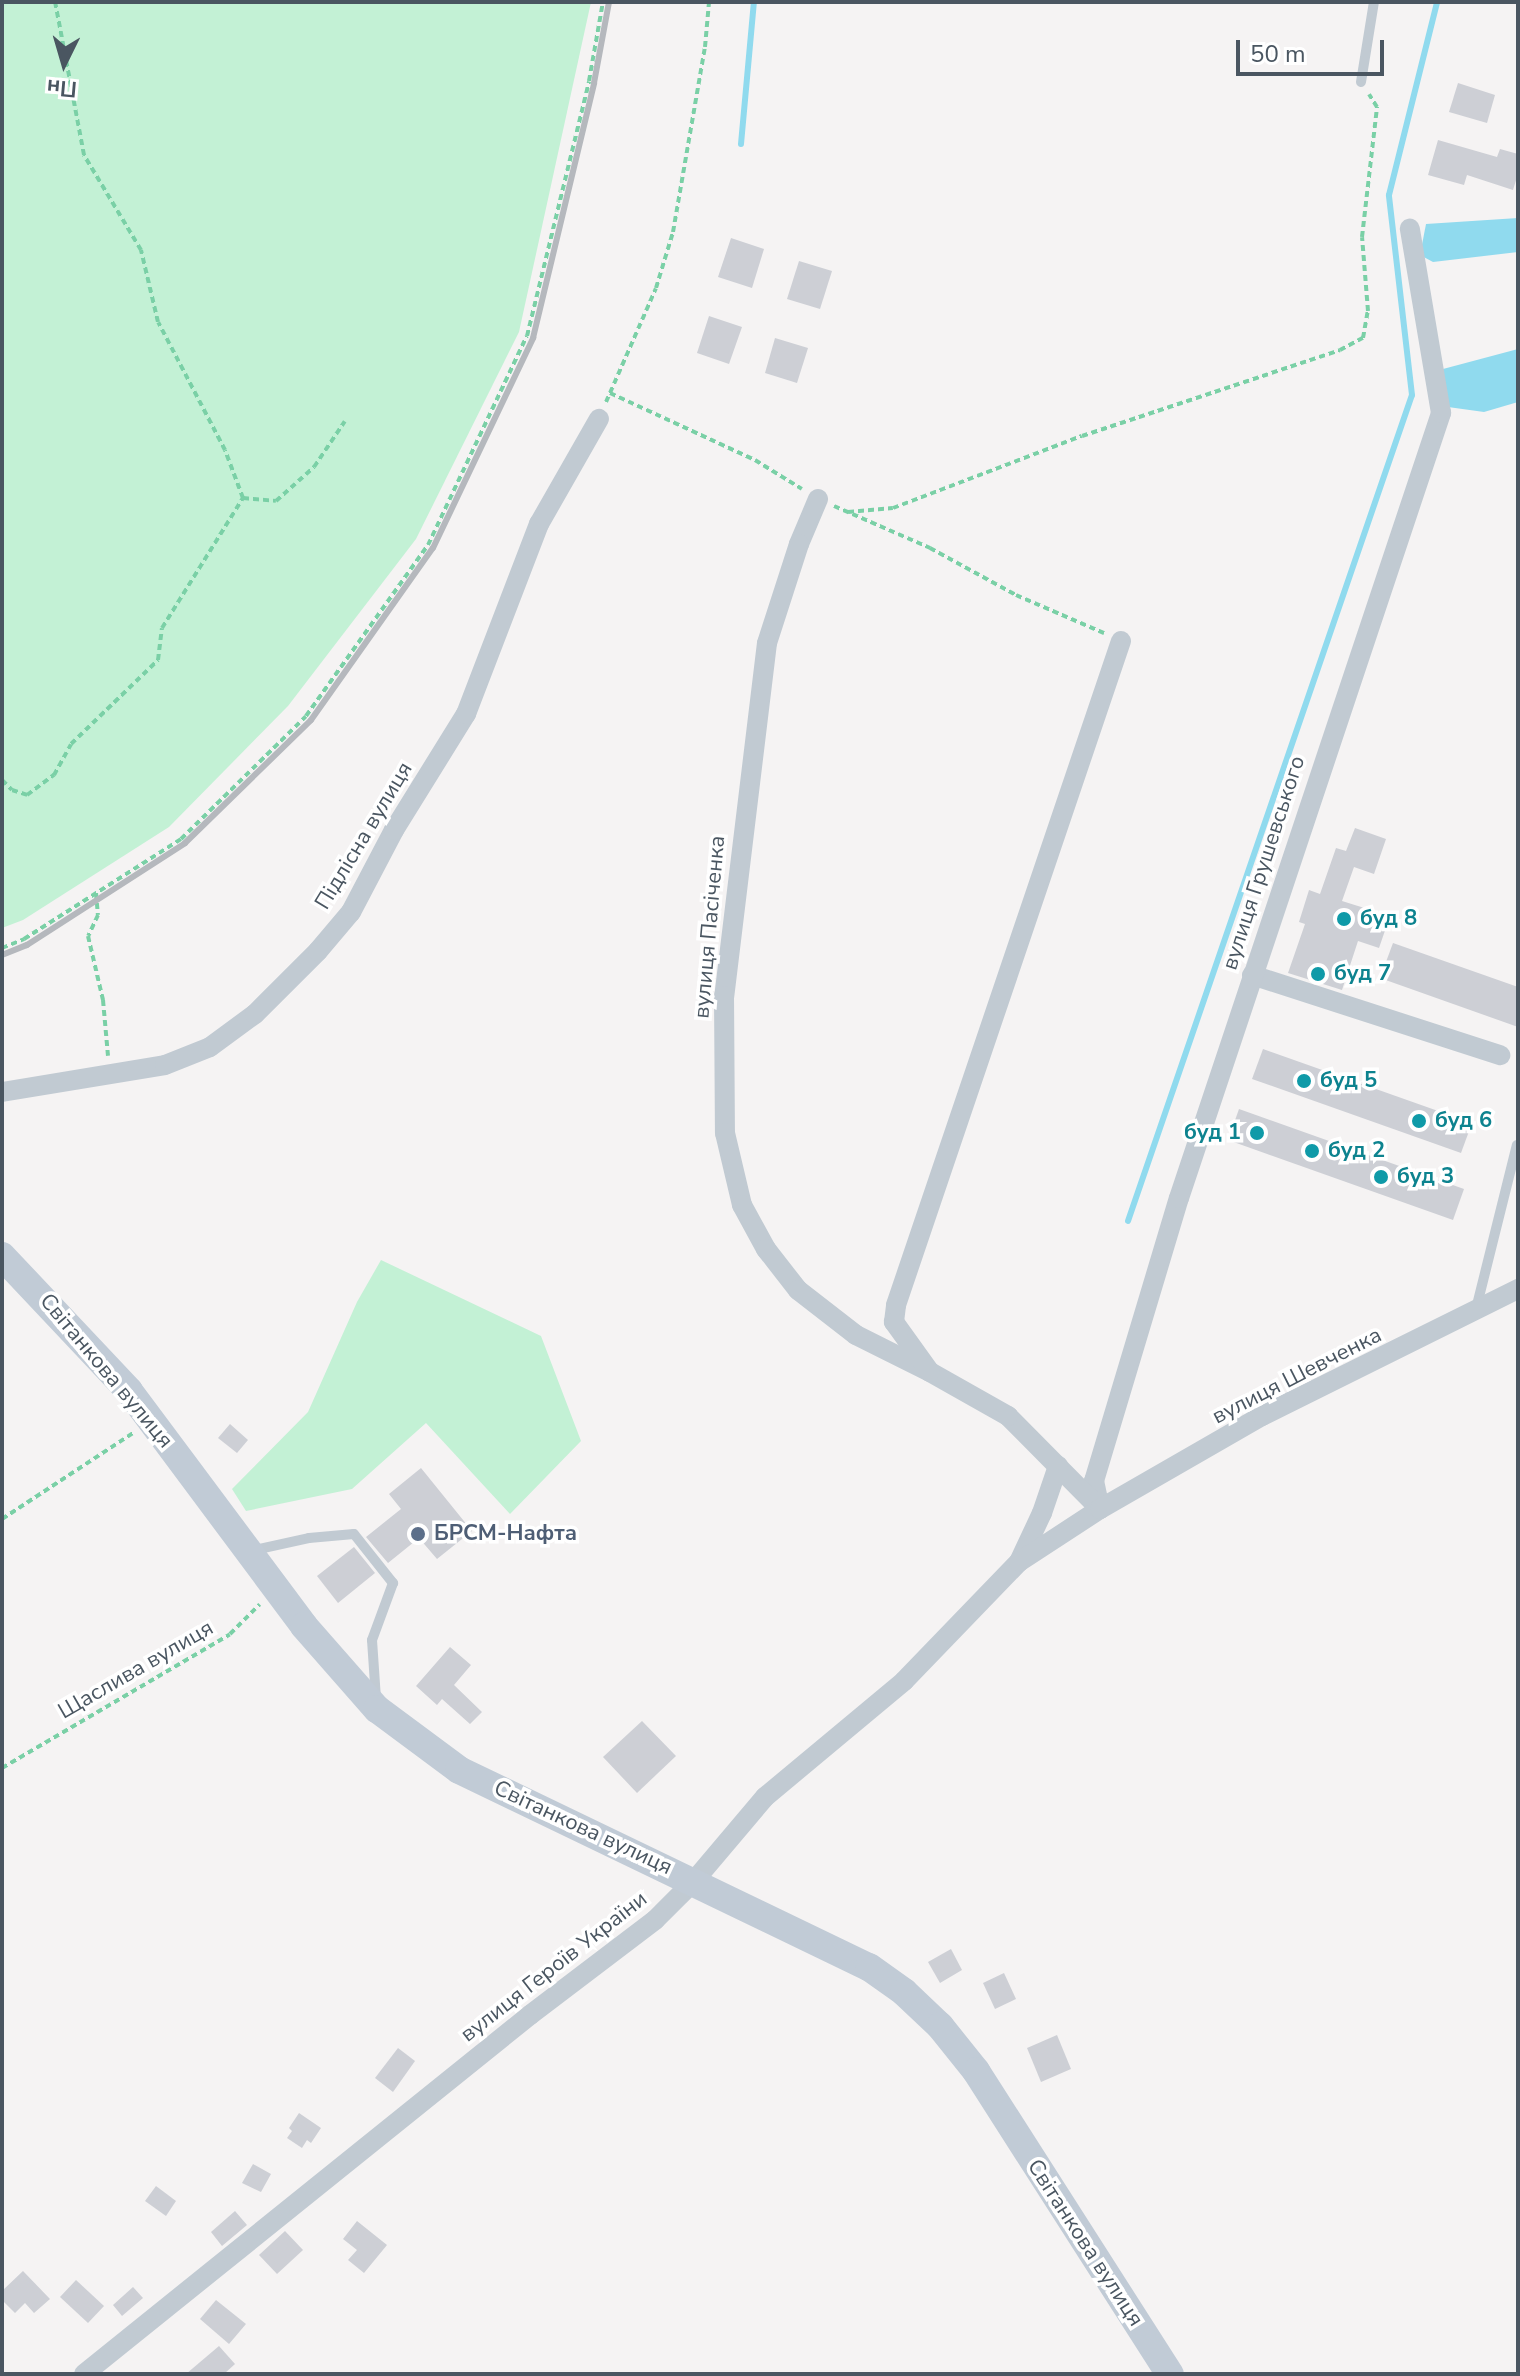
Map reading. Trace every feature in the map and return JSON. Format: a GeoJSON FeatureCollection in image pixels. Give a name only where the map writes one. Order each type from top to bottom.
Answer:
{"type":"FeatureCollection","features":[{"type":"Feature","properties":{"kind":"main road","name":"Світанкова вулиця"},"geometry":{"type":"LineString","coordinates":[[2,1256],[62,1317],[152,1421],[304,1626],[377,1709],[459,1770],[869,1967],[904,1992],[940,2026],[976,2071],[1170,2374]]}},
{"type":"Feature","properties":{"kind":"street","name":"вулиця Грушевського"},"geometry":{"type":"LineString","coordinates":[[1100,1509],[1094,1481],[1179,1198],[1441,413],[1410,229]]}},
{"type":"Feature","properties":{"kind":"street","name":"Підлісна вулиця"},"geometry":{"type":"LineString","coordinates":[[2,1092],[165,1065],[210,1047],[255,1014],[318,951],[351,912],[394,830],[466,714],[539,524],[599,419]]}},
{"type":"Feature","properties":{"kind":"street","name":"вулиця Пасіченка"},"geometry":{"type":"LineString","coordinates":[[818,499],[799,544],[767,643],[724,996],[725,1133],[742,1205],[766,1249],[798,1290],[856,1335],[1008,1416],[1100,1509]]}},
{"type":"Feature","properties":{"kind":"street","name":"вулиця Пасіченка"},"geometry":{"type":"LineString","coordinates":[[930,1372],[894,1322],[896,1305],[1121,641]]}},
{"type":"Feature","properties":{"kind":"street"},"geometry":{"type":"LineString","coordinates":[[1252,975],[1500,1055]]}},
{"type":"Feature","properties":{"kind":"street","name":"вулиця Шевченка"},"geometry":{"type":"LineString","coordinates":[[1100,1509],[1262,1416],[1392,1355],[1518,1289]]}},
{"type":"Feature","properties":{"kind":"street"},"geometry":{"type":"LineString","coordinates":[[1019,1562],[1042,1513],[1058,1466]]}},
{"type":"Feature","properties":{"kind":"street","name":"вулиця Героїв України"},"geometry":{"type":"LineString","coordinates":[[84,2374],[530,2015],[655,1920],[694,1881],[765,1797],[904,1681],[1019,1562],[1100,1509]]}},
{"type":"Feature","properties":{"kind":"lane"},"geometry":{"type":"LineString","coordinates":[[1361,82],[1374,2]]}},
{"type":"Feature","properties":{"kind":"lane"},"geometry":{"type":"LineString","coordinates":[[1476,1309],[1517,1145]]}},
{"type":"Feature","properties":{"kind":"lane"},"geometry":{"type":"LineString","coordinates":[[247,1551],[309,1538],[354,1534],[393,1583],[372,1640],[377,1709]]}},
{"type":"Feature","properties":{"kind":"path"},"geometry":{"type":"LineString","coordinates":[[55,2],[84,155],[141,250],[158,322],[225,450],[243,498]]}},
{"type":"Feature","properties":{"kind":"path"},"geometry":{"type":"LineString","coordinates":[[2,948],[24,939],[181,839],[306,716],[428,545],[527,336],[589,81],[603,2]]}},
{"type":"Feature","properties":{"kind":"path"},"geometry":{"type":"LineString","coordinates":[[599,419],[656,288],[673,232],[705,47],[709,2]]}},
{"type":"Feature","properties":{"kind":"path"},"geometry":{"type":"LineString","coordinates":[[848,512],[893,508],[1067,441],[1340,350],[1363,338],[1368,311],[1362,237],[1377,107],[1361,82]]}},
{"type":"Feature","properties":{"kind":"path"},"geometry":{"type":"LineString","coordinates":[[610,393],[755,460],[818,499],[930,548],[1016,595],[1121,641]]}},
{"type":"Feature","properties":{"kind":"path"},"geometry":{"type":"LineString","coordinates":[[243,498],[276,501],[314,467],[345,421]]}},
{"type":"Feature","properties":{"kind":"path"},"geometry":{"type":"LineString","coordinates":[[2,780],[12,790],[27,795],[54,775],[71,744],[158,660],[162,628],[243,498]]}},
{"type":"Feature","properties":{"kind":"path"},"geometry":{"type":"LineString","coordinates":[[96,893],[98,915],[88,936],[103,1000],[108,1074]]}},
{"type":"Feature","properties":{"kind":"path"},"geometry":{"type":"LineString","coordinates":[[2,1519],[152,1421]]}},
{"type":"Feature","properties":{"kind":"path","name":"Щаслива вулиця"},"geometry":{"type":"LineString","coordinates":[[2,1768],[230,1634],[276,1588]]}},
{"type":"Feature","properties":{"kind":"green space"},"geometry":{"type":"Polygon","coordinates":[[[2,2],[591,2],[519,332],[416,539],[288,706],[169,827],[23,920],[2,928],[2,2]]]}},
{"type":"Feature","properties":{"kind":"green space"},"geometry":{"type":"Polygon","coordinates":[[[381,1260],[541,1336],[581,1441],[510,1514],[426,1423],[352,1489],[246,1511],[232,1489],[308,1412],[357,1302],[381,1260]]]}},
{"type":"Feature","properties":{"kind":"water"},"geometry":{"type":"Polygon","coordinates":[[[1518,218],[1518,252],[1433,262],[1420,255],[1426,224],[1518,218]]]}},
{"type":"Feature","properties":{"kind":"water"},"geometry":{"type":"Polygon","coordinates":[[[1518,349],[1518,402],[1484,412],[1448,407],[1443,369],[1518,349]]]}},
{"type":"Feature","properties":{"kind":"building"},"geometry":{"type":"Polygon","coordinates":[[[1458,83],[1495,95],[1487,123],[1449,112],[1458,83]]]}},
{"type":"Feature","properties":{"kind":"building"},"geometry":{"type":"Polygon","coordinates":[[[1438,140],[1497,157],[1500,149],[1518,154],[1518,174],[1513,190],[1467,175],[1464,185],[1428,175],[1438,140]]]}},
{"type":"Feature","properties":{"kind":"building"},"geometry":{"type":"Polygon","coordinates":[[[731,238],[764,249],[752,288],[718,277],[731,238]]]}},
{"type":"Feature","properties":{"kind":"building"},"geometry":{"type":"Polygon","coordinates":[[[799,261],[832,271],[820,309],[787,299],[799,261]]]}},
{"type":"Feature","properties":{"kind":"building"},"geometry":{"type":"Polygon","coordinates":[[[709,316],[742,327],[729,364],[697,353],[709,316]]]}},
{"type":"Feature","properties":{"kind":"building"},"geometry":{"type":"Polygon","coordinates":[[[775,338],[808,348],[797,383],[765,373],[775,338]]]}},
{"type":"Feature","properties":{"kind":"building"},"geometry":{"type":"Polygon","coordinates":[[[1355,828],[1386,839],[1374,874],[1354,867],[1342,901],[1390,916],[1379,948],[1358,941],[1342,990],[1288,973],[1305,924],[1299,922],[1309,890],[1320,894],[1336,848],[1346,851],[1355,828]]]}},
{"type":"Feature","properties":{"kind":"building"},"geometry":{"type":"Polygon","coordinates":[[[1393,943],[1518,987],[1518,1027],[1380,978],[1393,943]]]}},
{"type":"Feature","properties":{"kind":"building"},"geometry":{"type":"Polygon","coordinates":[[[1263,1049],[1472,1123],[1461,1153],[1252,1079],[1263,1049]]]}},
{"type":"Feature","properties":{"kind":"building"},"geometry":{"type":"Polygon","coordinates":[[[1239,1109],[1464,1189],[1453,1220],[1228,1140],[1239,1109]]]}},
{"type":"Feature","properties":{"kind":"building"},"geometry":{"type":"Polygon","coordinates":[[[230,1424],[248,1440],[237,1453],[218,1438],[230,1424]]]}},
{"type":"Feature","properties":{"kind":"building","name":"БРСМ-Нафта"},"geometry":{"type":"Polygon","coordinates":[[[421,1468],[472,1531],[437,1559],[419,1538],[388,1563],[366,1537],[401,1509],[389,1494],[421,1468]]]}},
{"type":"Feature","properties":{"kind":"building"},"geometry":{"type":"Polygon","coordinates":[[[354,1547],[375,1573],[338,1603],[317,1576],[354,1547]]]}},
{"type":"Feature","properties":{"kind":"building"},"geometry":{"type":"Polygon","coordinates":[[[450,1647],[471,1665],[454,1685],[482,1712],[470,1724],[442,1699],[437,1705],[416,1686],[450,1647]]]}},
{"type":"Feature","properties":{"kind":"building"},"geometry":{"type":"Polygon","coordinates":[[[642,1721],[676,1756],[637,1793],[603,1757],[642,1721]]]}},
{"type":"Feature","properties":{"kind":"building"},"geometry":{"type":"Polygon","coordinates":[[[951,1949],[962,1970],[940,1983],[928,1962],[951,1949]]]}},
{"type":"Feature","properties":{"kind":"building"},"geometry":{"type":"Polygon","coordinates":[[[1004,1973],[1016,1999],[995,2009],[983,1983],[1004,1973]]]}},
{"type":"Feature","properties":{"kind":"building"},"geometry":{"type":"Polygon","coordinates":[[[1057,2035],[1071,2069],[1041,2082],[1027,2048],[1057,2035]]]}},
{"type":"Feature","properties":{"kind":"building"},"geometry":{"type":"Polygon","coordinates":[[[398,2048],[415,2061],[393,2092],[375,2078],[398,2048]]]}},
{"type":"Feature","properties":{"kind":"building"},"geometry":{"type":"Polygon","coordinates":[[[299,2113],[321,2128],[311,2143],[307,2140],[302,2148],[287,2138],[292,2131],[289,2128],[299,2113]]]}},
{"type":"Feature","properties":{"kind":"building"},"geometry":{"type":"Polygon","coordinates":[[[253,2164],[271,2174],[261,2192],[242,2183],[253,2164]]]}},
{"type":"Feature","properties":{"kind":"building"},"geometry":{"type":"Polygon","coordinates":[[[156,2186],[176,2201],[166,2216],[145,2201],[156,2186]]]}},
{"type":"Feature","properties":{"kind":"building"},"geometry":{"type":"Polygon","coordinates":[[[235,2211],[247,2225],[222,2246],[211,2232],[235,2211]]]}},
{"type":"Feature","properties":{"kind":"building"},"geometry":{"type":"Polygon","coordinates":[[[357,2221],[387,2245],[364,2273],[348,2260],[357,2250],[343,2239],[357,2221]]]}},
{"type":"Feature","properties":{"kind":"building"},"geometry":{"type":"Polygon","coordinates":[[[285,2231],[303,2250],[277,2274],[259,2255],[285,2231]]]}},
{"type":"Feature","properties":{"kind":"building"},"geometry":{"type":"Polygon","coordinates":[[[23,2271],[50,2299],[34,2313],[25,2303],[15,2313],[2,2300],[2,2291],[23,2271]]]}},
{"type":"Feature","properties":{"kind":"building"},"geometry":{"type":"Polygon","coordinates":[[[76,2280],[104,2306],[88,2323],[60,2297],[76,2280]]]}},
{"type":"Feature","properties":{"kind":"building"},"geometry":{"type":"Polygon","coordinates":[[[133,2287],[143,2298],[122,2316],[113,2305],[133,2287]]]}},
{"type":"Feature","properties":{"kind":"building"},"geometry":{"type":"Polygon","coordinates":[[[216,2300],[246,2324],[229,2344],[200,2319],[216,2300]]]}},
{"type":"Feature","properties":{"kind":"building"},"geometry":{"type":"Polygon","coordinates":[[[219,2346],[235,2364],[224,2374],[186,2374],[219,2346]]]}},
{"type":"Feature","properties":{"kind":"waterway"},"geometry":{"type":"LineString","coordinates":[[741,144],[754,2]]}},
{"type":"Feature","properties":{"kind":"waterway"},"geometry":{"type":"LineString","coordinates":[[1128,1221],[1412,395],[1389,195],[1437,2]]}},
{"type":"Feature","properties":{"kind":"railway"},"geometry":{"type":"LineString","coordinates":[[2,955],[27,945],[185,843],[311,720],[433,548],[533,338],[594,83],[609,2]]}},
{"type":"Feature","properties":{"kind":"place","name":"буд 8"},"geometry":{"type":"Point","coordinates":[1344,919]}},
{"type":"Feature","properties":{"kind":"place","name":"буд 7"},"geometry":{"type":"Point","coordinates":[1318,974]}},
{"type":"Feature","properties":{"kind":"place","name":"буд 5"},"geometry":{"type":"Point","coordinates":[1304,1081]}},
{"type":"Feature","properties":{"kind":"place","name":"буд 6"},"geometry":{"type":"Point","coordinates":[1419,1121]}},
{"type":"Feature","properties":{"kind":"place","name":"буд 1"},"geometry":{"type":"Point","coordinates":[1257,1133]}},
{"type":"Feature","properties":{"kind":"place","name":"буд 2"},"geometry":{"type":"Point","coordinates":[1312,1151]}},
{"type":"Feature","properties":{"kind":"place","name":"буд 3"},"geometry":{"type":"Point","coordinates":[1381,1177]}},
{"type":"Feature","properties":{"kind":"place","name":"БРСМ-Нафта"},"geometry":{"type":"Point","coordinates":[418,1534]}}]}
